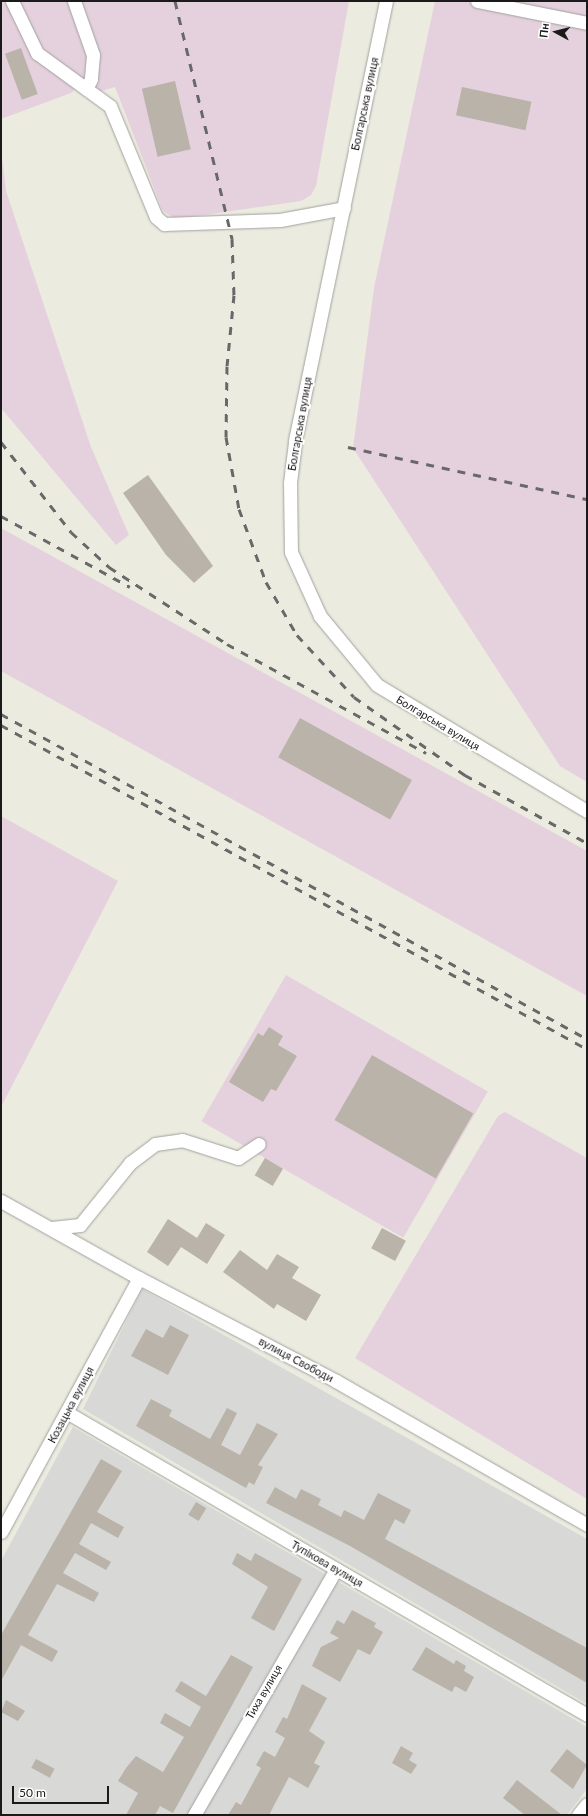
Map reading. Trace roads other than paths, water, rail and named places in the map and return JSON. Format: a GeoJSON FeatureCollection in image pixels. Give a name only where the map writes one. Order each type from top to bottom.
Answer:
{"type":"FeatureCollection","features":[{"type":"Feature","properties":{"kind":"street"},"geometry":{"type":"LineString","coordinates":[[12,1],[37,53],[110,106],[156,217],[164,224],[280,220],[344,208]]}},
{"type":"Feature","properties":{"kind":"street"},"geometry":{"type":"LineString","coordinates":[[74,1],[92,55],[91,79],[86,89]]}},
{"type":"Feature","properties":{"kind":"street","name":"Болгарська вулиця"},"geometry":{"type":"LineString","coordinates":[[386,1],[295,442],[290,483],[291,552],[320,616],[377,685],[587,811]]}},
{"type":"Feature","properties":{"kind":"street"},"geometry":{"type":"LineString","coordinates":[[477,1],[587,23]]}},
{"type":"Feature","properties":{"kind":"street"},"geometry":{"type":"LineString","coordinates":[[51,1228],[80,1225],[130,1163],[155,1144],[182,1140],[238,1158],[259,1144]]}},
{"type":"Feature","properties":{"kind":"street","name":"вулиця Свободи"},"geometry":{"type":"LineString","coordinates":[[1,1201],[139,1278],[336,1380],[587,1525]]}},
{"type":"Feature","properties":{"kind":"street","name":"Козацька вулиця"},"geometry":{"type":"LineString","coordinates":[[1,1532],[68,1413],[139,1278]]}},
{"type":"Feature","properties":{"kind":"street","name":"Тупікова вулиця"},"geometry":{"type":"LineString","coordinates":[[68,1413],[587,1715]]}},
{"type":"Feature","properties":{"kind":"street","name":"Тиха вулиця"},"geometry":{"type":"LineString","coordinates":[[194,1815],[336,1569]]}},
{"type":"Feature","properties":{"kind":"street"},"geometry":{"type":"LineString","coordinates":[[578,1815],[587,1804]]}},
{"type":"Feature","properties":{"kind":"railway"},"geometry":{"type":"LineString","coordinates":[[175,1],[232,239],[234,295],[227,366],[226,437],[239,509],[266,582],[297,635],[354,697],[465,775],[587,843]]}},
{"type":"Feature","properties":{"kind":"railway"},"geometry":{"type":"LineString","coordinates":[[1,442],[71,532],[109,567],[227,644],[426,753]]}},
{"type":"Feature","properties":{"kind":"railway"},"geometry":{"type":"LineString","coordinates":[[348,447],[587,499]]}},
{"type":"Feature","properties":{"kind":"railway"},"geometry":{"type":"LineString","coordinates":[[1,516],[130,587]]}},
{"type":"Feature","properties":{"kind":"railway"},"geometry":{"type":"LineString","coordinates":[[1,714],[587,1039]]}},
{"type":"Feature","properties":{"kind":"railway"},"geometry":{"type":"LineString","coordinates":[[1,725],[587,1049]]}}]}
